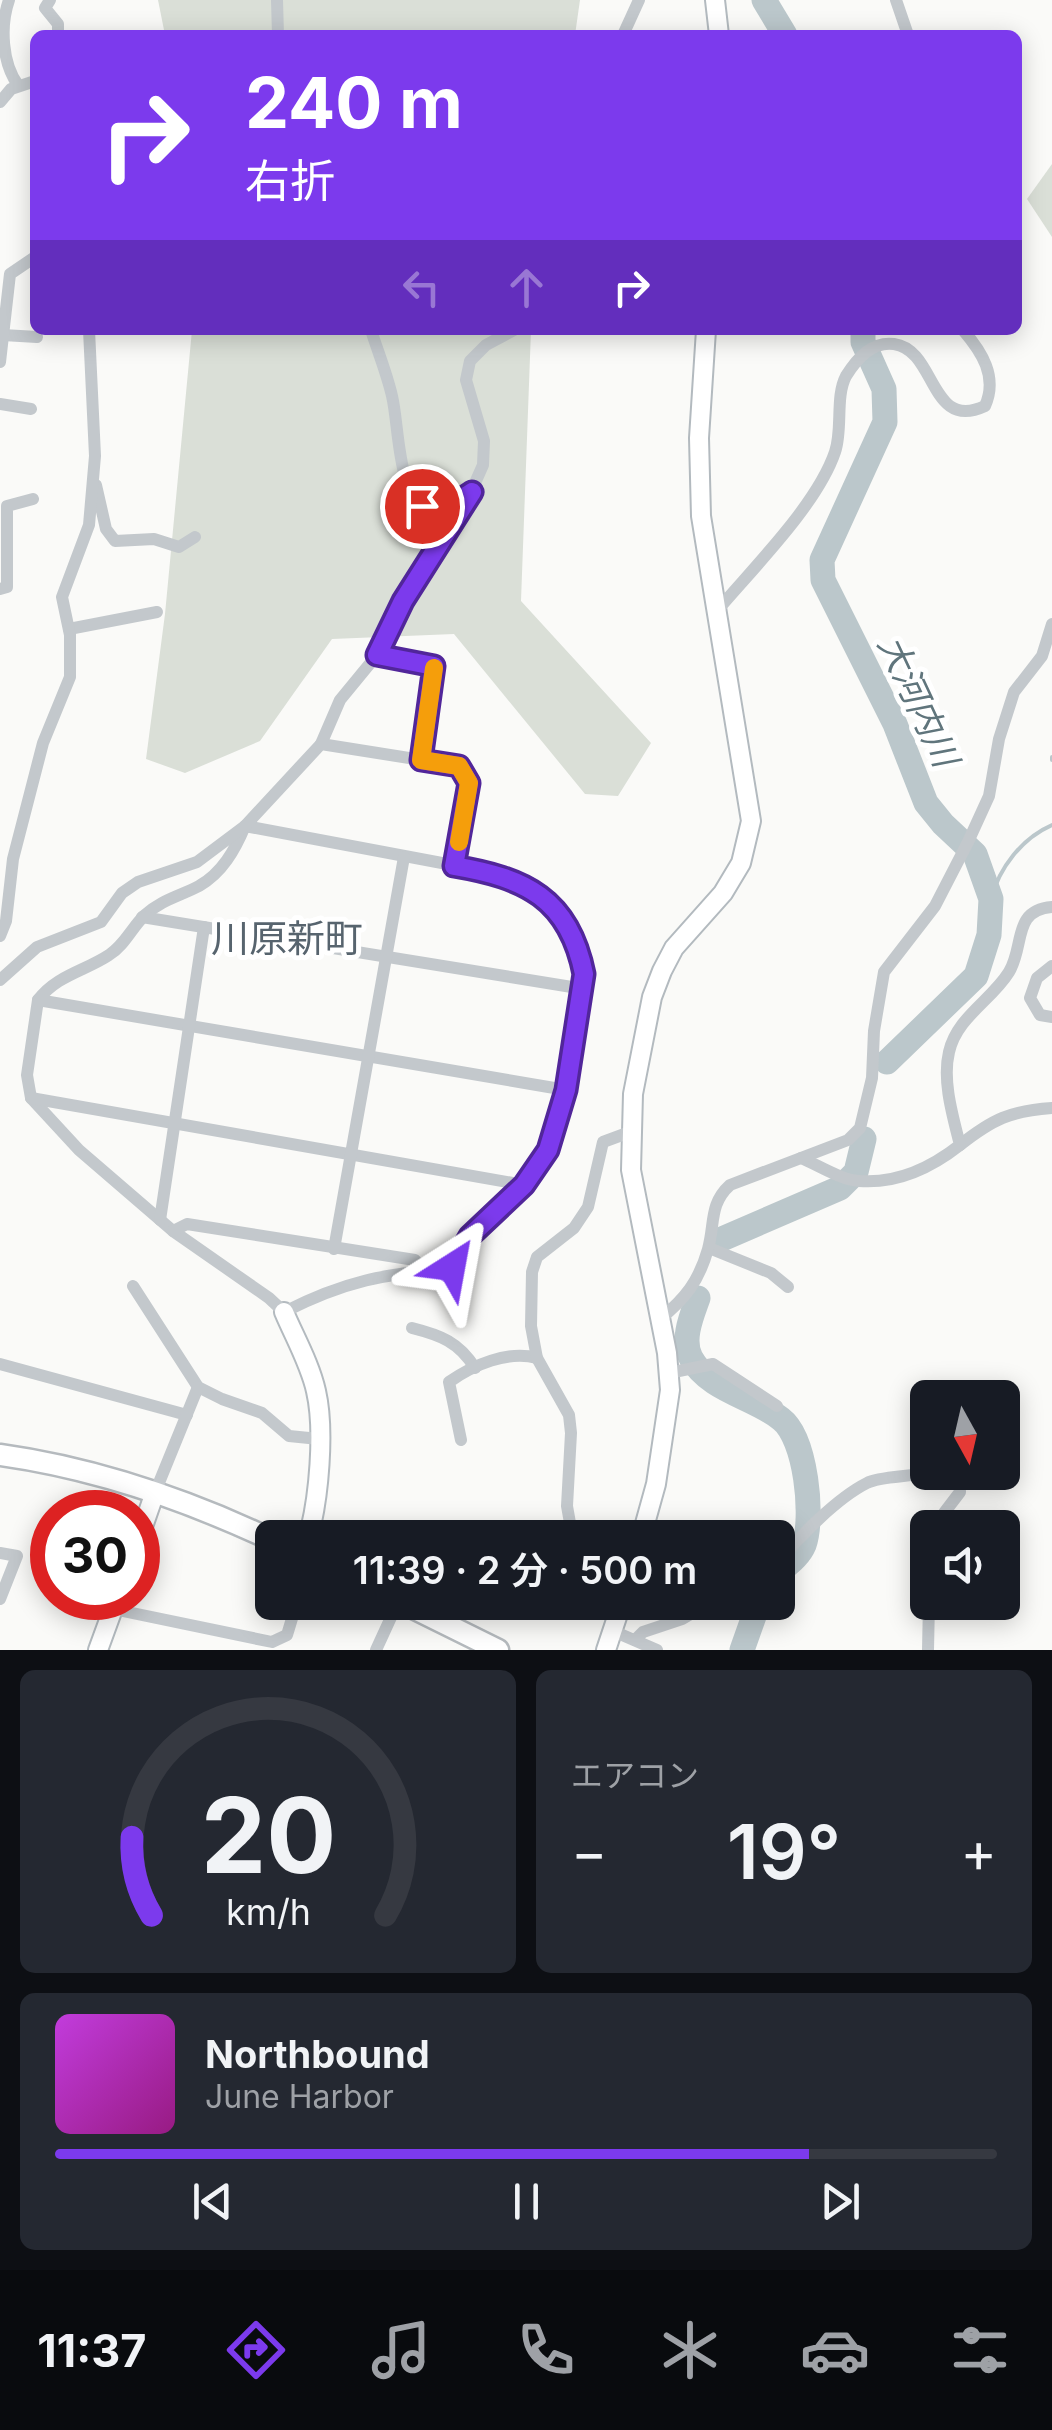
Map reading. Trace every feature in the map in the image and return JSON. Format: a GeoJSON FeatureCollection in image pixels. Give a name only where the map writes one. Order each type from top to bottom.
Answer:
{"type":"FeatureCollection","features":[{"type":"Feature","properties":{"kind":"main road"},"geometry":{"type":"LineString","coordinates":[[0,1455],[97,1476],[139,1490]]}},
{"type":"Feature","properties":{"kind":"main road"},"geometry":{"type":"LineString","coordinates":[[160,1497],[255,1532]]}},
{"type":"Feature","properties":{"kind":"main road"},"geometry":{"type":"LineString","coordinates":[[436,1620],[498,1650]]}},
{"type":"Feature","properties":{"kind":"street"},"geometry":{"type":"LineString","coordinates":[[9,0],[3,22],[8,72],[18,85]]}},
{"type":"Feature","properties":{"kind":"street"},"geometry":{"type":"LineString","coordinates":[[50,0],[45,8],[58,24],[58,30]]}},
{"type":"Feature","properties":{"kind":"street"},"geometry":{"type":"LineString","coordinates":[[277,0],[278,30]]}},
{"type":"Feature","properties":{"kind":"street"},"geometry":{"type":"LineString","coordinates":[[625,30],[639,0]]}},
{"type":"Feature","properties":{"kind":"street"},"geometry":{"type":"LineString","coordinates":[[715,0],[718,30]]}},
{"type":"Feature","properties":{"kind":"street"},"geometry":{"type":"LineString","coordinates":[[896,0],[906,30]]}},
{"type":"Feature","properties":{"kind":"street"},"geometry":{"type":"LineString","coordinates":[[0,102],[18,85],[30,81]]}},
{"type":"Feature","properties":{"kind":"street"},"geometry":{"type":"LineString","coordinates":[[0,362],[10,274],[30,260]]}},
{"type":"Feature","properties":{"kind":"street"},"geometry":{"type":"LineString","coordinates":[[3,335],[37,336]]}},
{"type":"Feature","properties":{"kind":"street"},"geometry":{"type":"LineString","coordinates":[[0,936],[6,920],[13,859],[43,743],[70,677],[69,630],[62,597],[89,525],[94,473],[89,335]]}},
{"type":"Feature","properties":{"kind":"street"},"geometry":{"type":"LineString","coordinates":[[373,335],[392,397],[411,493],[422,506],[433,510],[449,506],[472,492]]}},
{"type":"Feature","properties":{"kind":"street"},"geometry":{"type":"LineString","coordinates":[[0,980],[36,947],[101,922],[122,893],[138,882],[197,862],[245,826],[321,744],[340,700],[377,655],[403,601],[472,492],[483,465],[484,441],[466,380],[470,361],[486,345],[505,335]]}},
{"type":"Feature","properties":{"kind":"street"},"geometry":{"type":"LineString","coordinates":[[646,1520],[668,1424],[669,1373],[631,1170],[633,1094],[652,997],[674,948],[723,893],[741,863],[751,821],[701,516],[698,438],[706,335]]}},
{"type":"Feature","properties":{"kind":"street"},"geometry":{"type":"LineString","coordinates":[[716,612],[819,488],[836,450],[844,378],[858,360],[870,348],[901,344],[920,360],[946,404],[952,409],[976,410],[988,402],[987,364],[967,335]]}},
{"type":"Feature","properties":{"kind":"street"},"geometry":{"type":"LineString","coordinates":[[0,404],[32,408]]}},
{"type":"Feature","properties":{"kind":"street"},"geometry":{"type":"LineString","coordinates":[[94,473],[106,529],[115,540],[154,540],[179,547],[195,537]]}},
{"type":"Feature","properties":{"kind":"street"},"geometry":{"type":"LineString","coordinates":[[0,589],[6,587],[7,506],[33,499]]}},
{"type":"Feature","properties":{"kind":"street"},"geometry":{"type":"LineString","coordinates":[[69,630],[157,612]]}},
{"type":"Feature","properties":{"kind":"street"},"geometry":{"type":"LineString","coordinates":[[660,1318],[687,1297],[709,1248],[714,1203],[730,1184],[848,1140],[860,1128],[872,1078],[874,1032],[884,972],[934,906],[966,847],[988,796],[999,739],[1014,692],[1042,656],[1052,624]]}},
{"type":"Feature","properties":{"kind":"street"},"geometry":{"type":"LineString","coordinates":[[377,655],[434,666],[421,760]]}},
{"type":"Feature","properties":{"kind":"street"},"geometry":{"type":"LineString","coordinates":[[321,744],[459,766],[469,783],[454,866]]}},
{"type":"Feature","properties":{"kind":"street"},"geometry":{"type":"LineString","coordinates":[[245,826],[496,873],[527,886],[564,920],[584,974],[566,1090],[548,1150],[524,1185],[470,1236],[452,1267],[370,1277],[325,1291],[284,1312]]}},
{"type":"Feature","properties":{"kind":"street"},"geometry":{"type":"LineString","coordinates":[[245,826],[235,850],[202,884],[159,904],[142,917],[109,955],[62,978],[38,1000],[27,1075],[31,1098],[78,1150],[173,1231],[284,1312],[316,1387],[320,1411],[312,1520]]}},
{"type":"Feature","properties":{"kind":"street"},"geometry":{"type":"LineString","coordinates":[[334,1249],[404,857]]}},
{"type":"Feature","properties":{"kind":"street"},"geometry":{"type":"LineString","coordinates":[[960,1145],[946,1072],[956,1031],[1008,975],[1022,924],[1031,912],[1052,907]]}},
{"type":"Feature","properties":{"kind":"street"},"geometry":{"type":"LineString","coordinates":[[142,917],[584,989]]}},
{"type":"Feature","properties":{"kind":"street"},"geometry":{"type":"LineString","coordinates":[[160,1220],[204,927]]}},
{"type":"Feature","properties":{"kind":"street"},"geometry":{"type":"LineString","coordinates":[[1052,966],[1037,978],[1030,998],[1040,1015],[1052,1017]]}},
{"type":"Feature","properties":{"kind":"street"},"geometry":{"type":"LineString","coordinates":[[38,1000],[566,1090]]}},
{"type":"Feature","properties":{"kind":"street"},"geometry":{"type":"LineString","coordinates":[[31,1098],[524,1185]]}},
{"type":"Feature","properties":{"kind":"street"},"geometry":{"type":"LineString","coordinates":[[801,1158],[851,1179],[900,1177],[939,1162],[1000,1116],[1052,1108]]}},
{"type":"Feature","properties":{"kind":"street"},"geometry":{"type":"LineString","coordinates":[[569,1520],[569,1414],[537,1358],[531,1326],[532,1272],[538,1257],[574,1228],[588,1207],[603,1142],[630,1132]]}},
{"type":"Feature","properties":{"kind":"street"},"geometry":{"type":"LineString","coordinates":[[173,1231],[187,1224],[414,1260],[422,1271]]}},
{"type":"Feature","properties":{"kind":"street"},"geometry":{"type":"LineString","coordinates":[[709,1248],[771,1273],[788,1287]]}},
{"type":"Feature","properties":{"kind":"street"},"geometry":{"type":"LineString","coordinates":[[133,1286],[198,1386],[262,1413],[289,1436],[319,1439]]}},
{"type":"Feature","properties":{"kind":"street"},"geometry":{"type":"LineString","coordinates":[[412,1328],[447,1337],[466,1354],[474,1368]]}},
{"type":"Feature","properties":{"kind":"street"},"geometry":{"type":"LineString","coordinates":[[462,1440],[449,1382],[474,1368],[514,1355],[537,1358]]}},
{"type":"Feature","properties":{"kind":"street"},"geometry":{"type":"LineString","coordinates":[[0,1364],[186,1416]]}},
{"type":"Feature","properties":{"kind":"street"},"geometry":{"type":"LineString","coordinates":[[669,1373],[714,1364],[777,1406]]}},
{"type":"Feature","properties":{"kind":"street"},"geometry":{"type":"LineString","coordinates":[[156,1490],[198,1386]]}},
{"type":"Feature","properties":{"kind":"street"},"geometry":{"type":"LineString","coordinates":[[795,1542],[869,1481],[910,1477]]}},
{"type":"Feature","properties":{"kind":"street"},"geometry":{"type":"LineString","coordinates":[[0,1553],[17,1556],[0,1599]]}},
{"type":"Feature","properties":{"kind":"street"},"geometry":{"type":"LineString","coordinates":[[160,1614],[272,1642],[286,1635],[291,1620]]}},
{"type":"Feature","properties":{"kind":"street"},"geometry":{"type":"LineString","coordinates":[[98,1650],[109,1620]]}},
{"type":"Feature","properties":{"kind":"street"},"geometry":{"type":"LineString","coordinates":[[376,1650],[390,1620]]}},
{"type":"Feature","properties":{"kind":"street"},"geometry":{"type":"LineString","coordinates":[[606,1650],[616,1620]]}},
{"type":"Feature","properties":{"kind":"street"},"geometry":{"type":"LineString","coordinates":[[635,1640],[642,1632],[679,1620]]}},
{"type":"Feature","properties":{"kind":"street"},"geometry":{"type":"LineString","coordinates":[[928,1650],[929,1620]]}},
{"type":"Feature","properties":{"kind":"street"},"geometry":{"type":"LineString","coordinates":[[613,1631],[657,1650]]}},
{"type":"Feature","properties":{"kind":"shaded area"},"geometry":{"type":"Polygon","coordinates":[[[158,0],[580,0],[576,30],[164,30],[158,0]]]}},
{"type":"Feature","properties":{"kind":"shaded area"},"geometry":{"type":"Polygon","coordinates":[[[1052,164],[1052,237],[1027,199],[1052,164]]]}},
{"type":"Feature","properties":{"kind":"shaded area"},"geometry":{"type":"Polygon","coordinates":[[[192,335],[531,335],[521,601],[651,743],[618,796],[585,794],[454,634],[332,639],[260,741],[185,773],[146,759],[165,614],[192,335]]]}},
{"type":"Feature","properties":{"kind":"waterway","name":"大河内川"},"geometry":{"type":"LineString","coordinates":[[764,0],[782,30]]}},
{"type":"Feature","properties":{"kind":"waterway","name":"大河内川"},"geometry":{"type":"LineString","coordinates":[[863,335],[884,389],[885,422],[822,560],[823,580],[895,724],[926,803],[975,854],[991,899],[989,935],[976,976],[887,1062]]}},
{"type":"Feature","properties":{"kind":"waterway"},"geometry":{"type":"LineString","coordinates":[[991,899],[1013,855],[1052,825]]}},
{"type":"Feature","properties":{"kind":"waterway","name":"大河内川"},"geometry":{"type":"LineString","coordinates":[[722,1239],[840,1188],[856,1172],[864,1139]]}},
{"type":"Feature","properties":{"kind":"waterway","name":"大河内川"},"geometry":{"type":"LineString","coordinates":[[698,1298],[687,1336],[691,1358],[720,1386],[781,1419],[797,1443],[806,1479],[808,1516],[804,1545],[795,1557]]}},
{"type":"Feature","properties":{"kind":"waterway","name":"大河内川"},"geometry":{"type":"LineString","coordinates":[[742,1650],[753,1620]]}},
{"type":"Feature","properties":{"kind":"slow traffic"},"geometry":{"type":"LineString","coordinates":[[434,668],[421,760],[459,766],[469,783],[459,842]]}},
{"type":"Feature","properties":{"kind":"district","name":"川原新町"},"geometry":{"type":"Point","coordinates":[287,939]}},
{"type":"Feature","properties":{"kind":"route"},"geometry":{"type":"LineString","coordinates":[[422,506],[433,510],[449,506],[472,492],[403,601],[377,655],[434,666],[421,760],[459,766],[469,783],[454,866],[496,873],[527,886],[548,903],[564,920],[574,939],[584,974],[566,1090],[548,1150],[524,1185],[470,1236],[452,1267]]}}]}
